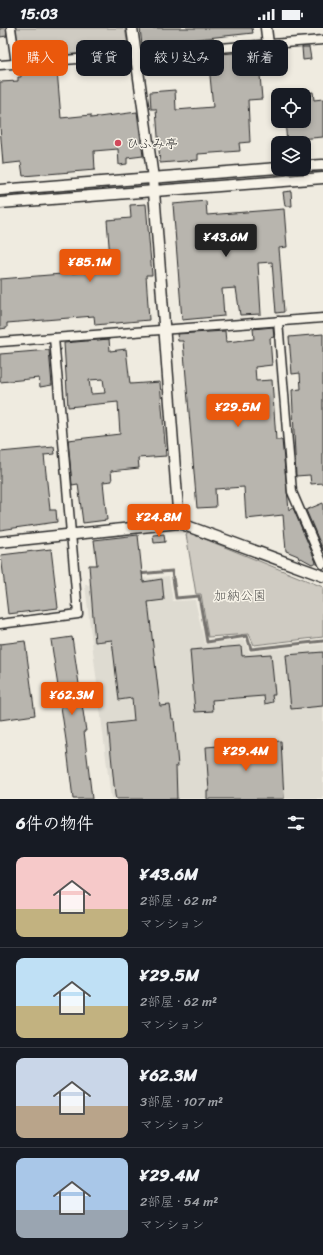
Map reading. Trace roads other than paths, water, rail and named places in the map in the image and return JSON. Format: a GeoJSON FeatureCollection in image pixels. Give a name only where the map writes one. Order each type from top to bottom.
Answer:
{"type":"FeatureCollection","features":[{"type":"Feature","properties":{"kind":"street"},"geometry":{"type":"LineString","coordinates":[[12,28],[13,40]]}},
{"type":"Feature","properties":{"kind":"street"},"geometry":{"type":"LineString","coordinates":[[132,28],[153,178],[180,523]]}},
{"type":"Feature","properties":{"kind":"street"},"geometry":{"type":"LineString","coordinates":[[266,28],[268,40]]}},
{"type":"Feature","properties":{"kind":"street"},"geometry":{"type":"LineString","coordinates":[[288,43],[323,40]]}},
{"type":"Feature","properties":{"kind":"street"},"geometry":{"type":"LineString","coordinates":[[68,60],[232,47]]}},
{"type":"Feature","properties":{"kind":"street"},"geometry":{"type":"LineString","coordinates":[[0,65],[12,64]]}},
{"type":"Feature","properties":{"kind":"street"},"geometry":{"type":"LineString","coordinates":[[311,166],[323,165]]}},
{"type":"Feature","properties":{"kind":"street"},"geometry":{"type":"LineString","coordinates":[[0,190],[271,169]]}},
{"type":"Feature","properties":{"kind":"street"},"geometry":{"type":"LineString","coordinates":[[0,203],[323,178]]}},
{"type":"Feature","properties":{"kind":"street"},"geometry":{"type":"LineString","coordinates":[[0,342],[323,318]]}},
{"type":"Feature","properties":{"kind":"street"},"geometry":{"type":"LineString","coordinates":[[278,321],[292,492],[323,564]]}},
{"type":"Feature","properties":{"kind":"street"},"geometry":{"type":"LineString","coordinates":[[0,624],[78,614],[54,338]]}},
{"type":"Feature","properties":{"kind":"street"},"geometry":{"type":"LineString","coordinates":[[0,542],[180,523],[323,576]]}},
{"type":"Feature","properties":{"kind":"waterway"},"geometry":{"type":"LineString","coordinates":[[138,574],[172,571],[176,598],[199,596],[207,642],[247,636],[251,649],[323,641]]}},
{"type":"Feature","properties":{"kind":"place","name":"ひふみ亭"},"geometry":{"type":"Point","coordinates":[118,143]}},
{"type":"Feature","properties":{"kind":"park label","name":"加納公園"},"geometry":{"type":"Point","coordinates":[240,595]}}]}
